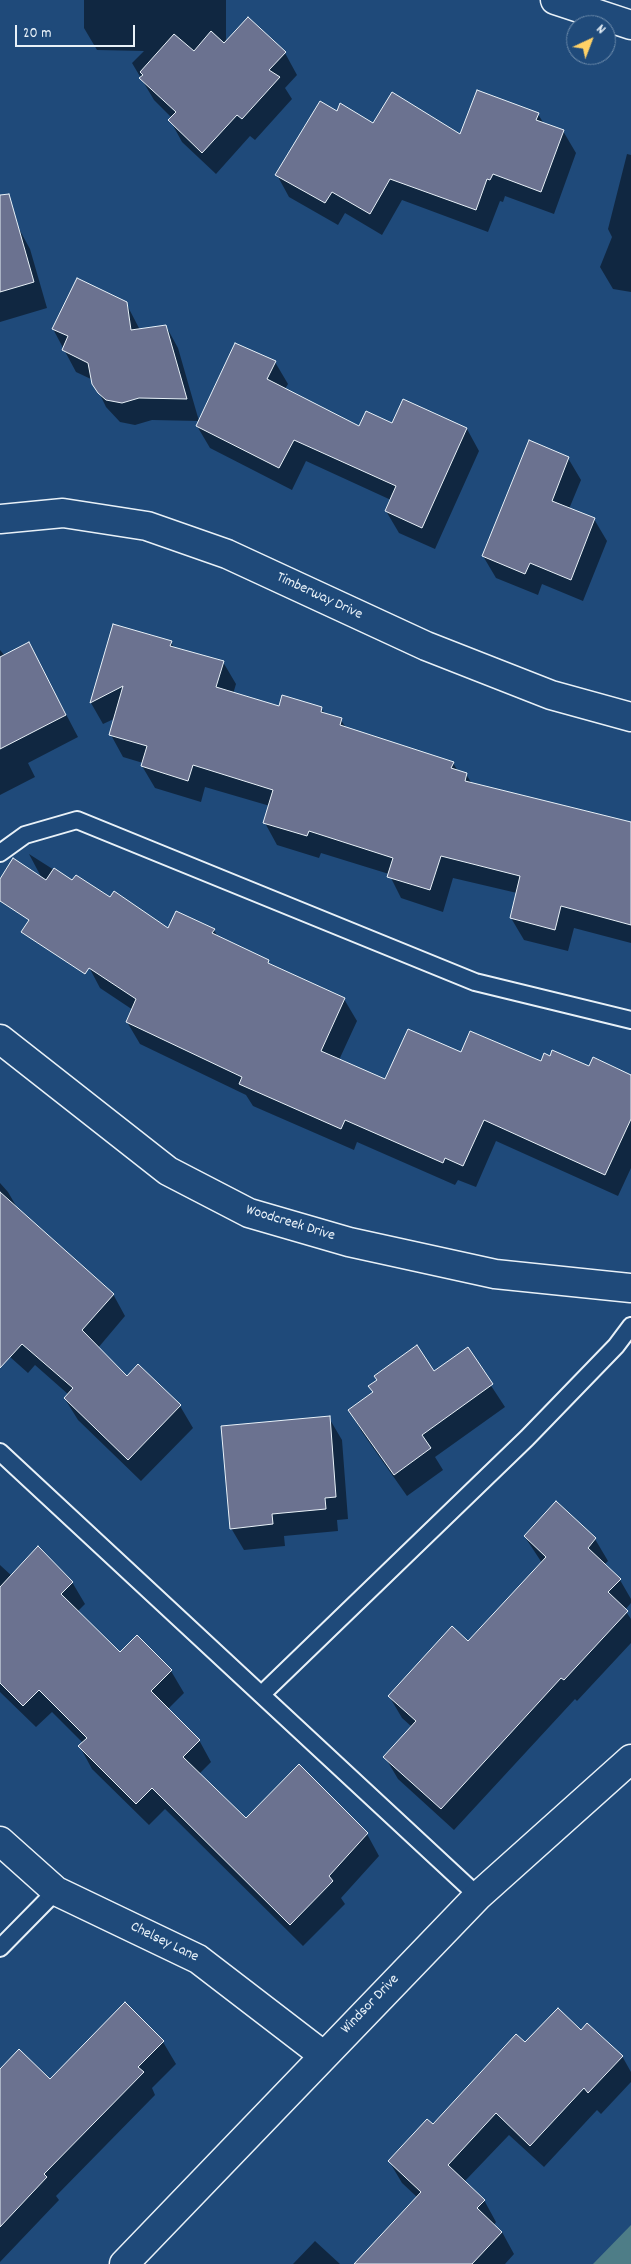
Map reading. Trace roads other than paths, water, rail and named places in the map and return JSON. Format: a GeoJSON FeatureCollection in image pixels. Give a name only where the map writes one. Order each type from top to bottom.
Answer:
{"type":"FeatureCollection","features":[{"type":"Feature","properties":{"kind":"street"},"geometry":{"type":"LineString","coordinates":[[555,0],[631,25]]}},
{"type":"Feature","properties":{"kind":"street","name":"Timberway Drive"},"geometry":{"type":"LineString","coordinates":[[0,519],[63,513],[147,526],[227,554],[426,646],[542,692],[631,717]]}},
{"type":"Feature","properties":{"kind":"street","name":"Woodcreek Drive"},"geometry":{"type":"LineString","coordinates":[[0,1039],[168,1171],[248,1213],[350,1242],[495,1274],[631,1288]]}},
{"type":"Feature","properties":{"kind":"street","name":"Windsor Drive"},"geometry":{"type":"LineString","coordinates":[[124,2264],[478,1896],[631,1759]]}},
{"type":"Feature","properties":{"kind":"street","name":"Chelsey Lane"},"geometry":{"type":"LineString","coordinates":[[0,1841],[56,1891],[198,1959],[323,2055]]}},
{"type":"Feature","properties":{"kind":"lane"},"geometry":{"type":"LineString","coordinates":[[0,853],[25,835],[77,820],[475,982],[631,1020]]}},
{"type":"Feature","properties":{"kind":"lane"},"geometry":{"type":"LineString","coordinates":[[262,1694],[527,1438],[616,1346],[631,1326]]}},
{"type":"Feature","properties":{"kind":"lane"},"geometry":{"type":"LineString","coordinates":[[0,1452],[478,1896]]}},
{"type":"Feature","properties":{"kind":"lane"},"geometry":{"type":"LineString","coordinates":[[0,1948],[56,1891]]}}]}
